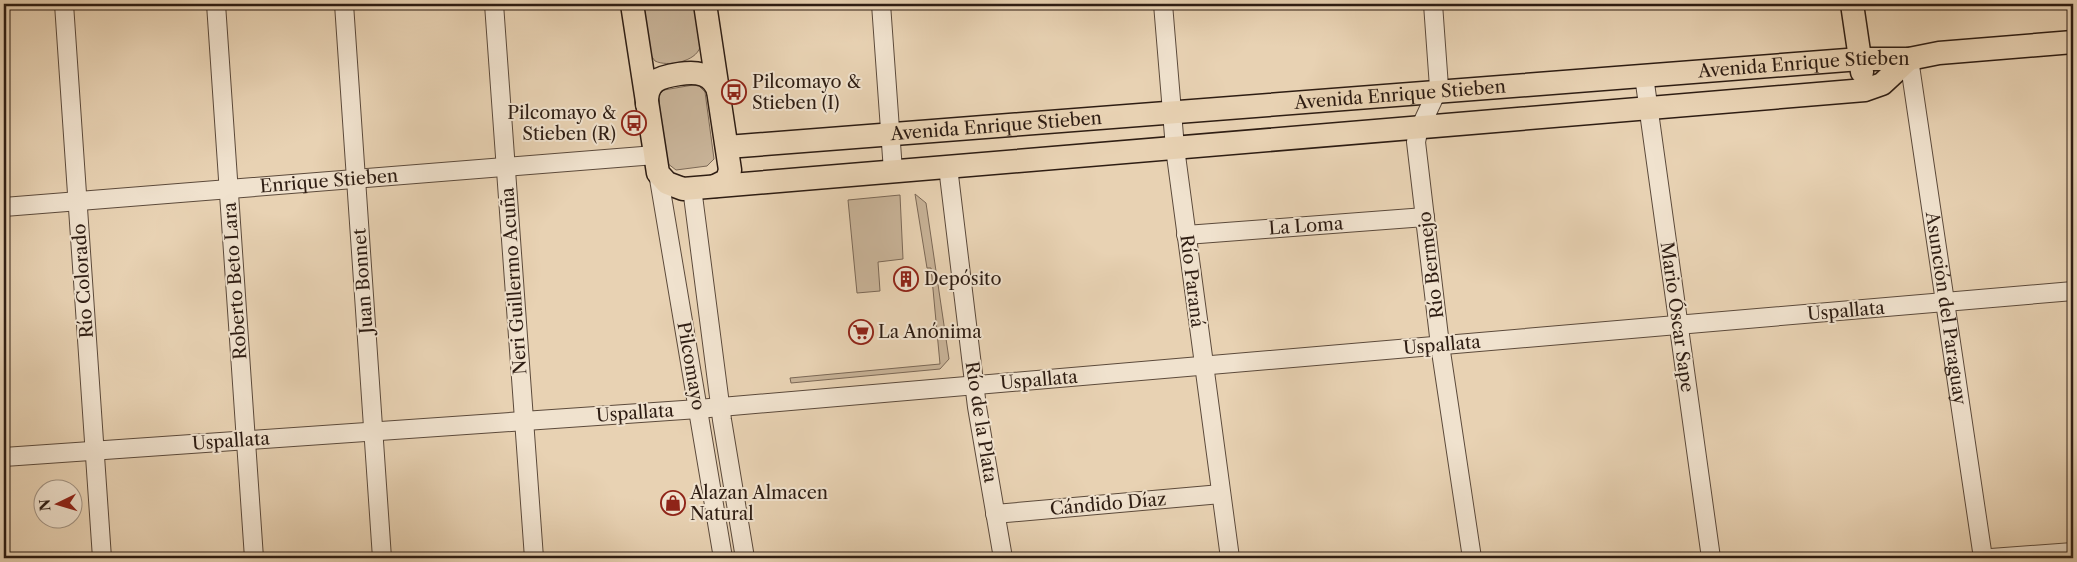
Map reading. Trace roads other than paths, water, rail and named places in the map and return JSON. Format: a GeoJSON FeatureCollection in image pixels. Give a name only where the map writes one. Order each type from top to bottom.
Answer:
{"type":"FeatureCollection","features":[{"type":"Feature","properties":{"kind":"main road"},"geometry":{"type":"LineString","coordinates":[[632,4],[657,164]]}},
{"type":"Feature","properties":{"kind":"main road"},"geometry":{"type":"LineString","coordinates":[[705,4],[730,170],[729,177],[721,184],[715,186]]}},
{"type":"Feature","properties":{"kind":"main road"},"geometry":{"type":"LineString","coordinates":[[1852,4],[1865,90],[1876,87],[1888,80],[1909,59]]}},
{"type":"Feature","properties":{"kind":"main road","name":"Avenida Enrique Stieben"},"geometry":{"type":"LineString","coordinates":[[727,147],[1860,59],[1909,59],[1939,53],[2073,42]]}},
{"type":"Feature","properties":{"kind":"main road"},"geometry":{"type":"LineString","coordinates":[[647,104],[650,86],[656,80],[665,76],[700,73],[713,81],[719,93]]}},
{"type":"Feature","properties":{"kind":"main road","name":"Avenida Enrique Stieben"},"geometry":{"type":"LineString","coordinates":[[657,164],[663,180],[674,187],[692,188],[1865,90]]}},
{"type":"Feature","properties":{"kind":"street","name":"Río Colorado"},"geometry":{"type":"LineString","coordinates":[[64,4],[102,558]]}},
{"type":"Feature","properties":{"kind":"street","name":"Roberto Beto Lara"},"geometry":{"type":"LineString","coordinates":[[216,4],[254,558]]}},
{"type":"Feature","properties":{"kind":"street","name":"Juan Bonnet"},"geometry":{"type":"LineString","coordinates":[[344,4],[382,558]]}},
{"type":"Feature","properties":{"kind":"street","name":"Neri Guillermo Acuña"},"geometry":{"type":"LineString","coordinates":[[494,4],[534,558]]}},
{"type":"Feature","properties":{"kind":"street"},"geometry":{"type":"LineString","coordinates":[[881,4],[893,171]]}},
{"type":"Feature","properties":{"kind":"street","name":"Río Paraná"},"geometry":{"type":"LineString","coordinates":[[1163,4],[1175,148],[1230,558]]}},
{"type":"Feature","properties":{"kind":"street","name":"Río Bermejo"},"geometry":{"type":"LineString","coordinates":[[1433,4],[1439,76],[1438,92],[1416,142],[1440,346],[1472,558]]}},
{"type":"Feature","properties":{"kind":"street","name":"Asunción del Paraguay"},"geometry":{"type":"LineString","coordinates":[[1909,59],[1983,558]]}},
{"type":"Feature","properties":{"kind":"street","name":"Mario Óscar Sape"},"geometry":{"type":"LineString","coordinates":[[1644,76],[1711,558]]}},
{"type":"Feature","properties":{"kind":"street","name":"Enrique Stieben"},"geometry":{"type":"LineString","coordinates":[[4,207],[506,167],[657,164]]}},
{"type":"Feature","properties":{"kind":"street","name":"Pilcomayo"},"geometry":{"type":"LineString","coordinates":[[657,164],[723,558]]}},
{"type":"Feature","properties":{"kind":"street","name":"Río de la Plata"},"geometry":{"type":"LineString","coordinates":[[948,167],[974,385],[1003,558]]}},
{"type":"Feature","properties":{"kind":"street","name":"Pilcomayo"},"geometry":{"type":"LineString","coordinates":[[692,188],[720,407],[745,558]]}},
{"type":"Feature","properties":{"kind":"street","name":"La Loma"},"geometry":{"type":"LineString","coordinates":[[1186,235],[1425,217]]}},
{"type":"Feature","properties":{"kind":"street","name":"Uspallata"},"geometry":{"type":"LineString","coordinates":[[4,457],[698,409],[2073,291]]}},
{"type":"Feature","properties":{"kind":"street","name":"Cándido Díaz"},"geometry":{"type":"LineString","coordinates":[[995,514],[1221,494]]}},
{"type":"Feature","properties":{"kind":"street"},"geometry":{"type":"LineString","coordinates":[[1991,558],[2073,552]]}},
{"type":"Feature","properties":{"kind":"place","name":"Pilcomayo & Stieben (I)"},"geometry":{"type":"Point","coordinates":[734,92]}},
{"type":"Feature","properties":{"kind":"place","name":"Pilcomayo & Stieben (R)"},"geometry":{"type":"Point","coordinates":[634,123]}},
{"type":"Feature","properties":{"kind":"place","name":"Depósito"},"geometry":{"type":"Point","coordinates":[906,279]}},
{"type":"Feature","properties":{"kind":"place","name":"La Anónima"},"geometry":{"type":"Point","coordinates":[861,332]}},
{"type":"Feature","properties":{"kind":"place","name":"Alazan Almacen Natural"},"geometry":{"type":"Point","coordinates":[673,503]}}]}
